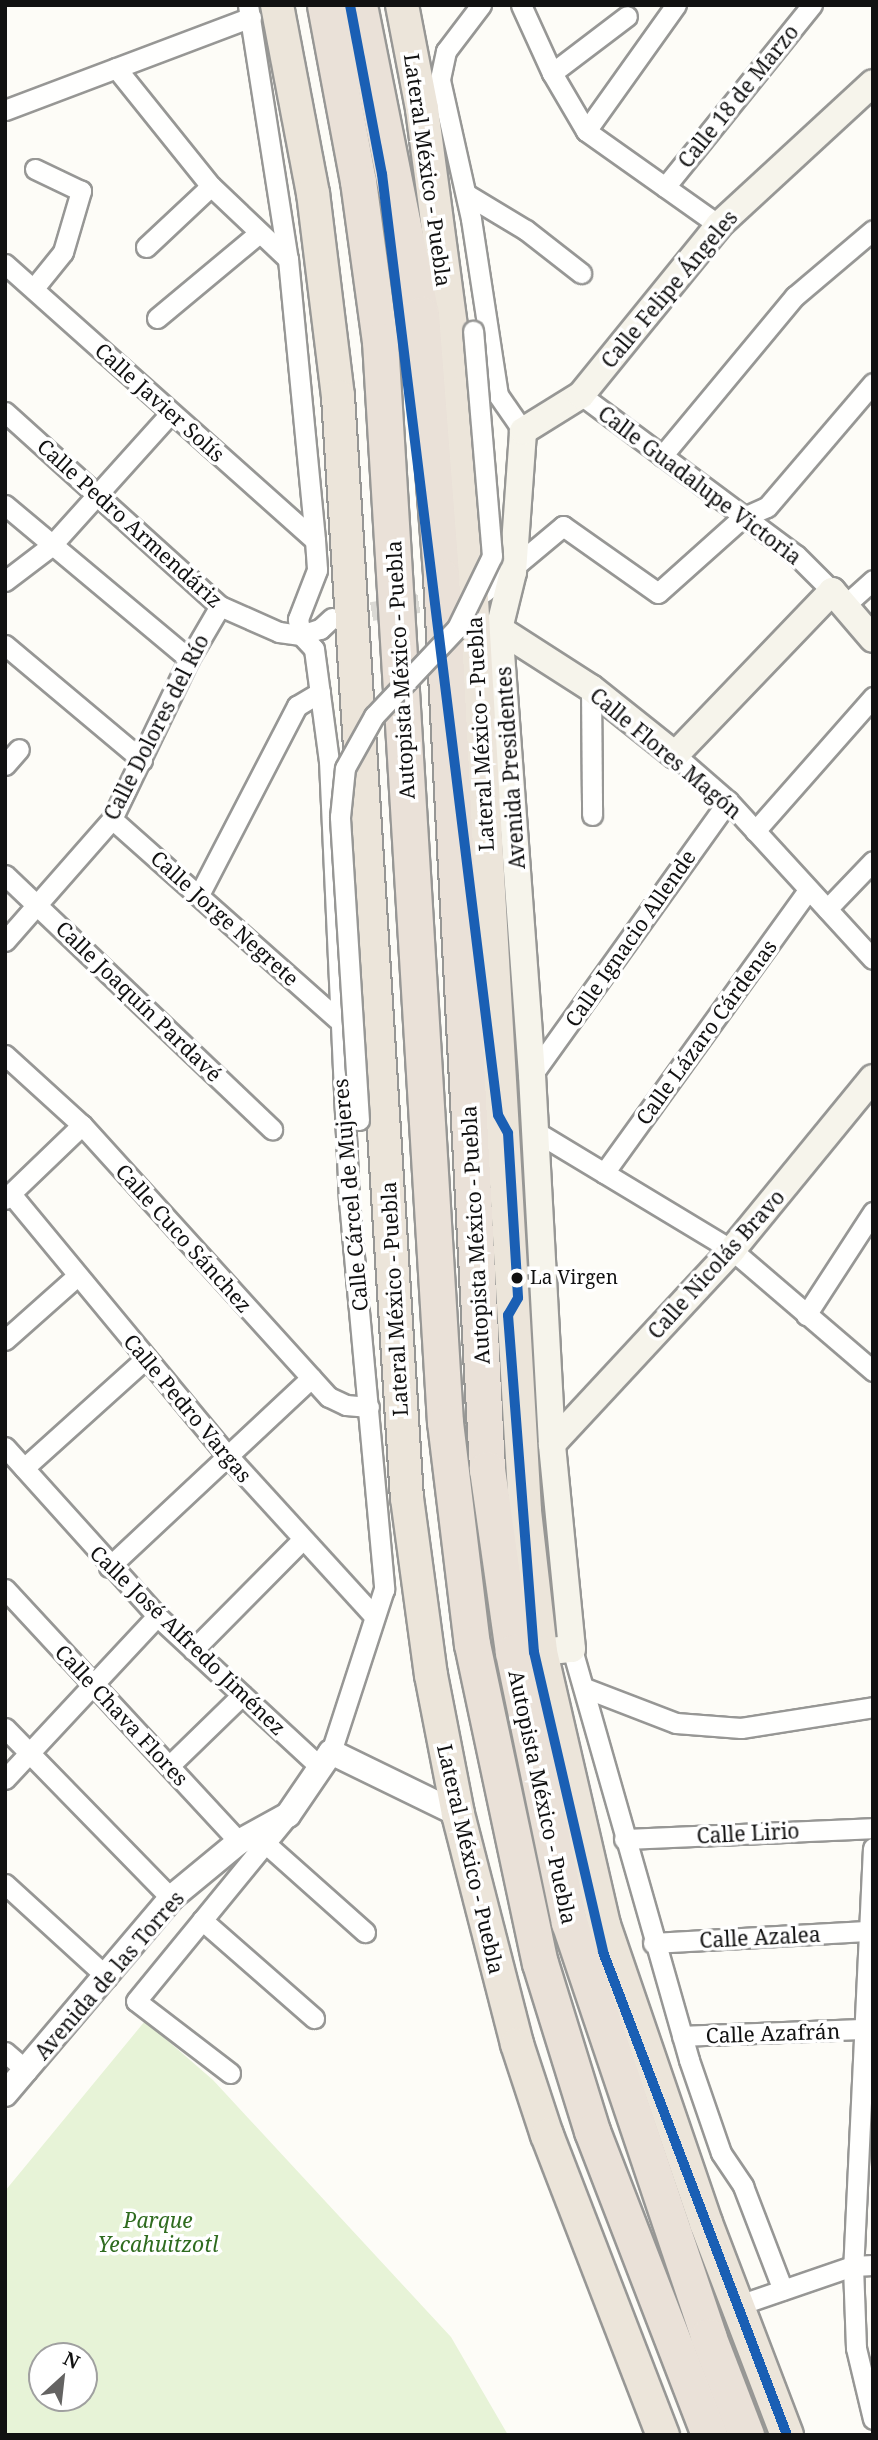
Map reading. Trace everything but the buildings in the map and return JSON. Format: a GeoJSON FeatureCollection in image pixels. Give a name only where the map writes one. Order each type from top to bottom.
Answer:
{"type":"FeatureCollection","features":[{"type":"Feature","properties":{"kind":"highway","name":"Autopista México - Puebla"},"geometry":{"type":"LineString","coordinates":[[325,5],[358,181],[380,341],[445,1422],[468,1619],[498,1780],[540,1963],[592,2131],[709,2435]]}},
{"type":"Feature","properties":{"kind":"highway","name":"Autopista México - Puebla"},"geometry":{"type":"LineString","coordinates":[[359,5],[421,314],[440,576],[487,1469],[513,1652],[569,1922],[690,2283],[746,2435]]}},
{"type":"Feature","properties":{"kind":"highway","name":"Lateral México - Puebla"},"geometry":{"type":"LineString","coordinates":[[402,5],[427,66],[460,393],[525,1511],[557,1650],[604,1925],[736,2306],[787,2435]]}},
{"type":"Feature","properties":{"kind":"highway","name":"Lateral México - Puebla"},"geometry":{"type":"LineString","coordinates":[[258,9],[310,180],[330,320],[407,1497],[431,1675],[456,1803],[497,1972],[547,2135],[663,2435]]}},
{"type":"Feature","properties":{"kind":"main road","name":"Calle Felipe Ángeles"},"geometry":{"type":"LineString","coordinates":[[523,431],[581,395],[719,225],[873,83]]}},
{"type":"Feature","properties":{"kind":"main road","name":"Avenida Presidentes"},"geometry":{"type":"LineString","coordinates":[[523,431],[513,572],[499,629],[532,1075],[552,1444],[557,1650]]}},
{"type":"Feature","properties":{"kind":"main road","name":"Calle Guadalupe Victoria"},"geometry":{"type":"LineString","coordinates":[[838,599],[873,639]]}},
{"type":"Feature","properties":{"kind":"main road"},"geometry":{"type":"LineString","coordinates":[[676,755],[838,599]]}},
{"type":"Feature","properties":{"kind":"main road","name":"Calle Flores Magón"},"geometry":{"type":"LineString","coordinates":[[499,629],[591,688],[676,755]]}},
{"type":"Feature","properties":{"kind":"main road","name":"Calle Nicolás Bravo"},"geometry":{"type":"LineString","coordinates":[[552,1444],[732,1250],[873,1078]]}},
{"type":"Feature","properties":{"kind":"street"},"geometry":{"type":"LineString","coordinates":[[481,5],[446,51],[427,66],[440,80],[466,194],[498,395],[523,431]]}},
{"type":"Feature","properties":{"kind":"street"},"geometry":{"type":"LineString","coordinates":[[521,5],[552,73],[586,131],[719,225]]}},
{"type":"Feature","properties":{"kind":"street"},"geometry":{"type":"LineString","coordinates":[[586,131],[676,5]]}},
{"type":"Feature","properties":{"kind":"street","name":"Calle 18 de Marzo"},"geometry":{"type":"LineString","coordinates":[[665,187],[812,5]]}},
{"type":"Feature","properties":{"kind":"street"},"geometry":{"type":"LineString","coordinates":[[5,110],[116,68],[258,9],[288,259],[315,540],[317,570],[298,619],[302,635],[320,629],[332,618]]}},
{"type":"Feature","properties":{"kind":"street"},"geometry":{"type":"LineString","coordinates":[[552,73],[628,16]]}},
{"type":"Feature","properties":{"kind":"street"},"geometry":{"type":"LineString","coordinates":[[116,68],[211,186],[288,259]]}},
{"type":"Feature","properties":{"kind":"street"},"geometry":{"type":"LineString","coordinates":[[34,288],[63,252],[81,191],[35,169]]}},
{"type":"Feature","properties":{"kind":"street"},"geometry":{"type":"LineString","coordinates":[[146,247],[211,186]]}},
{"type":"Feature","properties":{"kind":"street"},"geometry":{"type":"LineString","coordinates":[[466,194],[526,230],[581,273]]}},
{"type":"Feature","properties":{"kind":"street"},"geometry":{"type":"LineString","coordinates":[[662,456],[795,296],[873,230]]}},
{"type":"Feature","properties":{"kind":"street"},"geometry":{"type":"LineString","coordinates":[[157,318],[259,233]]}},
{"type":"Feature","properties":{"kind":"street"},"geometry":{"type":"LineString","coordinates":[[349,1202],[359,1120],[340,817],[345,768],[374,716],[457,628],[492,556],[473,331],[477,256]]}},
{"type":"Feature","properties":{"kind":"street","name":"Calle Javier Solís"},"geometry":{"type":"LineString","coordinates":[[5,264],[170,414],[315,540]]}},
{"type":"Feature","properties":{"kind":"street"},"geometry":{"type":"LineString","coordinates":[[484,592],[513,572],[564,526],[658,593],[742,518],[767,507],[873,383]]}},
{"type":"Feature","properties":{"kind":"street","name":"Calle Guadalupe Victoria"},"geometry":{"type":"LineString","coordinates":[[581,395],[742,518],[796,555],[838,599]]}},
{"type":"Feature","properties":{"kind":"street","name":"Calle Pedro Armendáriz"},"geometry":{"type":"LineString","coordinates":[[5,412],[99,493],[220,606],[279,632],[302,635]]}},
{"type":"Feature","properties":{"kind":"street"},"geometry":{"type":"LineString","coordinates":[[5,581],[51,546],[170,414]]}},
{"type":"Feature","properties":{"kind":"street"},"geometry":{"type":"LineString","coordinates":[[5,505],[189,659]]}},
{"type":"Feature","properties":{"kind":"street"},"geometry":{"type":"LineString","coordinates":[[838,599],[873,580]]}},
{"type":"Feature","properties":{"kind":"street","name":"Calle Dolores del Río"},"geometry":{"type":"LineString","coordinates":[[5,941],[112,819],[189,659],[220,606]]}},
{"type":"Feature","properties":{"kind":"street","name":"Calle Cárcel de Mujeres"},"geometry":{"type":"LineString","coordinates":[[302,635],[314,649],[329,761],[337,1019],[349,1202],[384,1590],[373,1615],[326,1759]]}},
{"type":"Feature","properties":{"kind":"street"},"geometry":{"type":"LineString","coordinates":[[5,645],[142,760]]}},
{"type":"Feature","properties":{"kind":"street"},"geometry":{"type":"LineString","coordinates":[[591,688],[592,815]]}},
{"type":"Feature","properties":{"kind":"street"},"geometry":{"type":"LineString","coordinates":[[200,893],[297,706],[320,692]]}},
{"type":"Feature","properties":{"kind":"street"},"geometry":{"type":"LineString","coordinates":[[755,831],[873,697]]}},
{"type":"Feature","properties":{"kind":"street"},"geometry":{"type":"LineString","coordinates":[[5,765],[19,749]]}},
{"type":"Feature","properties":{"kind":"street","name":"Calle Flores Magón"},"geometry":{"type":"LineString","coordinates":[[676,755],[728,801],[873,959]]}},
{"type":"Feature","properties":{"kind":"street","name":"Calle Ignacio Allende"},"geometry":{"type":"LineString","coordinates":[[532,1075],[728,801]]}},
{"type":"Feature","properties":{"kind":"street","name":"Calle Jorge Negrete"},"geometry":{"type":"LineString","coordinates":[[112,819],[200,893],[337,1019]]}},
{"type":"Feature","properties":{"kind":"street"},"geometry":{"type":"LineString","coordinates":[[827,909],[873,861]]}},
{"type":"Feature","properties":{"kind":"street","name":"Calle Joaquín Pardavé"},"geometry":{"type":"LineString","coordinates":[[5,875],[272,1129]]}},
{"type":"Feature","properties":{"kind":"street","name":"Calle Lázaro Cárdenas"},"geometry":{"type":"LineString","coordinates":[[604,1173],[808,890]]}},
{"type":"Feature","properties":{"kind":"street","name":"Calle Cuco Sánchez"},"geometry":{"type":"LineString","coordinates":[[5,1055],[82,1125],[329,1397],[346,1405],[369,1407]]}},
{"type":"Feature","properties":{"kind":"street"},"geometry":{"type":"LineString","coordinates":[[8,1197],[82,1125]]}},
{"type":"Feature","properties":{"kind":"street"},"geometry":{"type":"LineString","coordinates":[[533,1130],[732,1250],[873,1371]]}},
{"type":"Feature","properties":{"kind":"street","name":"Calle Pedro Vargas"},"geometry":{"type":"LineString","coordinates":[[8,1197],[228,1456],[373,1615]]}},
{"type":"Feature","properties":{"kind":"street"},"geometry":{"type":"LineString","coordinates":[[806,1315],[865,1238],[873,1212]]}},
{"type":"Feature","properties":{"kind":"street"},"geometry":{"type":"LineString","coordinates":[[5,1340],[76,1277]]}},
{"type":"Feature","properties":{"kind":"street"},"geometry":{"type":"LineString","coordinates":[[24,1468],[146,1358]]}},
{"type":"Feature","properties":{"kind":"street"},"geometry":{"type":"LineString","coordinates":[[109,1567],[311,1378]]}},
{"type":"Feature","properties":{"kind":"street","name":"Calle José Alfredo Jiménez"},"geometry":{"type":"LineString","coordinates":[[5,1447],[109,1567],[157,1616],[242,1695],[326,1759]]}},
{"type":"Feature","properties":{"kind":"street"},"geometry":{"type":"LineString","coordinates":[[193,1650],[302,1540]]}},
{"type":"Feature","properties":{"kind":"street","name":"Calle Chava Flores"},"geometry":{"type":"LineString","coordinates":[[5,1589],[239,1842]]}},
{"type":"Feature","properties":{"kind":"street"},"geometry":{"type":"LineString","coordinates":[[5,1779],[157,1616]]}},
{"type":"Feature","properties":{"kind":"street"},"geometry":{"type":"LineString","coordinates":[[557,1650],[585,1688],[624,1839],[682,2036],[721,2153],[743,2186],[783,2290]]}},
{"type":"Feature","properties":{"kind":"street"},"geometry":{"type":"LineString","coordinates":[[585,1688],[676,1723],[741,1728],[873,1707]]}},
{"type":"Feature","properties":{"kind":"street"},"geometry":{"type":"LineString","coordinates":[[169,1766],[242,1695]]}},
{"type":"Feature","properties":{"kind":"street"},"geometry":{"type":"LineString","coordinates":[[5,1728],[171,1898]]}},
{"type":"Feature","properties":{"kind":"street"},"geometry":{"type":"LineString","coordinates":[[326,1759],[406,1789],[456,1803]]}},
{"type":"Feature","properties":{"kind":"street","name":"Avenida de las Torres"},"geometry":{"type":"LineString","coordinates":[[230,2073],[136,2001],[288,1815],[326,1759]]}},
{"type":"Feature","properties":{"kind":"street","name":"Avenida de las Torres"},"geometry":{"type":"LineString","coordinates":[[5,2094],[107,1977],[171,1898],[239,1842],[288,1815]]}},
{"type":"Feature","properties":{"kind":"street","name":"Calle Lirio"},"geometry":{"type":"LineString","coordinates":[[624,1839],[873,1828]]}},
{"type":"Feature","properties":{"kind":"street"},"geometry":{"type":"LineString","coordinates":[[265,1843],[365,1932]]}},
{"type":"Feature","properties":{"kind":"street"},"geometry":{"type":"LineString","coordinates":[[873,1848],[866,1931],[870,1987],[865,2029],[869,2075],[863,2266],[865,2347],[873,2419]]}},
{"type":"Feature","properties":{"kind":"street"},"geometry":{"type":"LineString","coordinates":[[5,1884],[107,1977]]}},
{"type":"Feature","properties":{"kind":"street"},"geometry":{"type":"LineString","coordinates":[[202,1920],[314,2018]]}},
{"type":"Feature","properties":{"kind":"street","name":"Calle Azalea"},"geometry":{"type":"LineString","coordinates":[[653,1943],[866,1931]]}},
{"type":"Feature","properties":{"kind":"street","name":"Calle Azafrán"},"geometry":{"type":"LineString","coordinates":[[682,2036],[865,2029]]}},
{"type":"Feature","properties":{"kind":"street"},"geometry":{"type":"LineString","coordinates":[[5,2052],[27,2071]]}},
{"type":"Feature","properties":{"kind":"street"},"geometry":{"type":"LineString","coordinates":[[736,2306],[863,2266]]}},
{"type":"Feature","properties":{"kind":"green space","name":"Parque Yecahuitzotl"},"geometry":{"type":"Polygon","coordinates":[[[145,2021],[213,2080],[451,2337],[508,2435],[5,2435],[5,2191],[145,2021]]]}},
{"type":"Feature","properties":{"kind":"tunnel"},"geometry":{"type":"LineString","coordinates":[[343,616],[448,598]]}},
{"type":"Feature","properties":{"kind":"transit line"},"geometry":{"type":"LineString","coordinates":[[350,5],[382,174],[498,1115],[508,1133],[518,1298],[508,1315],[534,1652],[603,1952],[787,2435]]}},
{"type":"Feature","properties":{"kind":"place","name":"La Virgen"},"geometry":{"type":"Point","coordinates":[517,1278]}}]}
